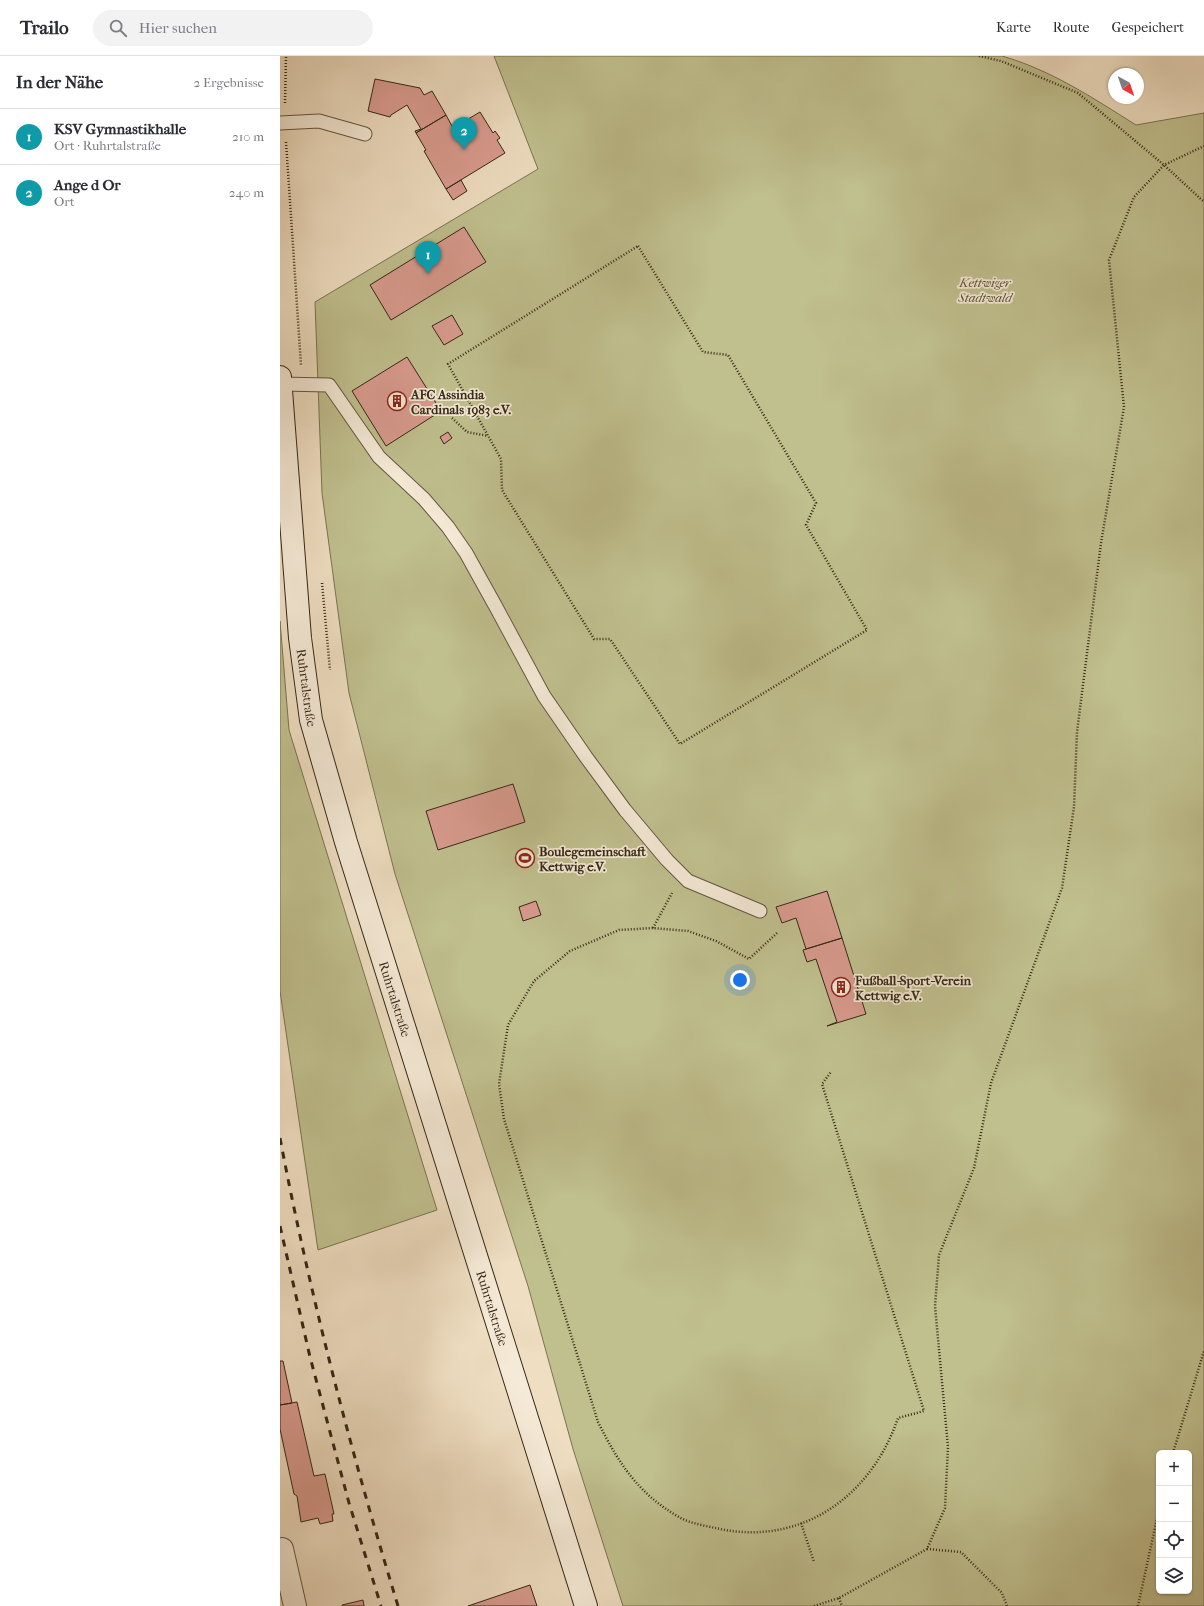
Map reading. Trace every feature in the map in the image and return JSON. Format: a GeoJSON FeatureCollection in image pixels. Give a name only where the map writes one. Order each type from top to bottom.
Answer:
{"type":"FeatureCollection","features":[{"type":"Feature","properties":{"kind":"main road","name":"Ruhrtalstraße"},"geometry":{"type":"LineString","coordinates":[[280,377],[300,638],[311,720],[348,850],[586,1606]]}},
{"type":"Feature","properties":{"kind":"main road"},"geometry":{"type":"LineString","coordinates":[[281,1545],[295,1606]]}},
{"type":"Feature","properties":{"kind":"lane"},"geometry":{"type":"LineString","coordinates":[[282,123],[319,121],[365,134]]}},
{"type":"Feature","properties":{"kind":"lane"},"geometry":{"type":"LineString","coordinates":[[280,384],[329,385],[379,457],[424,499],[448,527],[466,553],[544,696],[625,810],[688,881],[760,911]]}},
{"type":"Feature","properties":{"kind":"path"},"geometry":{"type":"LineString","coordinates":[[286,56],[282,123],[302,384]]}},
{"type":"Feature","properties":{"kind":"path"},"geometry":{"type":"LineString","coordinates":[[979,56],[1001,61],[1078,93],[1164,165],[1204,202]]}},
{"type":"Feature","properties":{"kind":"path"},"geometry":{"type":"LineString","coordinates":[[927,1549],[945,1508],[948,1447],[936,1306],[939,1255],[974,1168],[991,1082],[1062,888],[1074,807],[1077,732],[1101,544],[1124,407],[1109,260],[1134,197],[1164,165],[1204,146]]}},
{"type":"Feature","properties":{"kind":"path"},"geometry":{"type":"LineString","coordinates":[[638,246],[703,352],[728,355],[816,504],[806,525],[867,630],[680,744],[610,639],[594,640],[502,490],[501,458],[489,436],[448,364],[638,246]]}},
{"type":"Feature","properties":{"kind":"path"},"geometry":{"type":"LineString","coordinates":[[452,418],[467,432],[489,436]]}},
{"type":"Feature","properties":{"kind":"path"},"geometry":{"type":"LineString","coordinates":[[321,582],[330,674]]}},
{"type":"Feature","properties":{"kind":"path"},"geometry":{"type":"LineString","coordinates":[[653,928],[682,875]]}},
{"type":"Feature","properties":{"kind":"path"},"geometry":{"type":"LineString","coordinates":[[777,934],[749,959],[716,941],[688,931],[653,928],[619,930],[570,951],[534,981],[508,1025],[499,1084],[504,1119],[598,1422],[612,1450],[628,1475],[648,1495],[680,1518],[731,1531],[761,1532],[801,1523],[823,1513],[852,1493],[874,1468],[890,1440],[898,1418],[924,1411],[822,1084],[831,1072]]}},
{"type":"Feature","properties":{"kind":"path"},"geometry":{"type":"LineString","coordinates":[[1174,1450],[1204,1351]]}},
{"type":"Feature","properties":{"kind":"path"},"geometry":{"type":"LineString","coordinates":[[1138,1606],[1156,1522]]}},
{"type":"Feature","properties":{"kind":"path"},"geometry":{"type":"LineString","coordinates":[[801,1523],[814,1562]]}},
{"type":"Feature","properties":{"kind":"path"},"geometry":{"type":"LineString","coordinates":[[814,1606],[839,1598],[927,1549],[961,1552],[1002,1593],[1008,1606]]}},
{"type":"Feature","properties":{"kind":"path"},"geometry":{"type":"LineString","coordinates":[[839,1598],[842,1606]]}},
{"type":"Feature","properties":{"kind":"green space","name":"Kettwiger Stadtwald"},"geometry":{"type":"Polygon","coordinates":[[[494,56],[1002,56],[1055,77],[1088,95],[1136,125],[1204,113],[1204,1606],[623,1606],[573,1449],[528,1286],[395,874],[349,693],[322,493],[315,302],[538,169],[494,56]]]}},
{"type":"Feature","properties":{"kind":"green space"},"geometry":{"type":"Polygon","coordinates":[[[280,621],[289,730],[437,1210],[318,1250],[280,991],[280,621]]]}},
{"type":"Feature","properties":{"kind":"building"},"geometry":{"type":"Polygon","coordinates":[[[375,79],[420,88],[424,95],[432,91],[446,115],[416,133],[415,131],[421,129],[407,105],[390,117],[368,111],[375,79]]]}},
{"type":"Feature","properties":{"kind":"building"},"geometry":{"type":"Polygon","coordinates":[[[480,112],[493,133],[495,131],[500,138],[497,140],[505,153],[446,189],[424,151],[426,150],[416,133],[446,115],[453,128],[480,112]]]}},
{"type":"Feature","properties":{"kind":"building"},"geometry":{"type":"Polygon","coordinates":[[[461,180],[467,191],[453,200],[446,189],[461,180]]]}},
{"type":"Feature","properties":{"kind":"building"},"geometry":{"type":"Polygon","coordinates":[[[464,227],[486,262],[391,320],[370,285],[464,227]]]}},
{"type":"Feature","properties":{"kind":"building"},"geometry":{"type":"Polygon","coordinates":[[[452,315],[463,334],[444,345],[432,326],[452,315]]]}},
{"type":"Feature","properties":{"kind":"building","name":"AFC Assindia Cardinals 1983 e.V."},"geometry":{"type":"Polygon","coordinates":[[[407,357],[441,411],[386,446],[352,391],[407,357]]]}},
{"type":"Feature","properties":{"kind":"building"},"geometry":{"type":"Polygon","coordinates":[[[448,432],[452,438],[444,444],[440,437],[448,432]]]}},
{"type":"Feature","properties":{"kind":"building","name":"Boulegemeinschaft Kettwig e.V."},"geometry":{"type":"Polygon","coordinates":[[[513,784],[525,822],[438,850],[426,811],[513,784]]]}},
{"type":"Feature","properties":{"kind":"building"},"geometry":{"type":"Polygon","coordinates":[[[827,891],[842,938],[806,949],[796,918],[782,923],[776,907],[827,891]]]}},
{"type":"Feature","properties":{"kind":"building"},"geometry":{"type":"Polygon","coordinates":[[[536,901],[541,915],[523,921],[519,907],[536,901]]]}},
{"type":"Feature","properties":{"kind":"building","name":"Fußball-Sport-Verein Kettwig e.V."},"geometry":{"type":"Polygon","coordinates":[[[842,938],[866,1014],[827,1026],[837,1022],[816,959],[807,962],[803,950],[842,938]]]}},
{"type":"Feature","properties":{"kind":"building"},"geometry":{"type":"Polygon","coordinates":[[[280,1361],[283,1361],[292,1403],[280,1405],[280,1361]]]}},
{"type":"Feature","properties":{"kind":"building"},"geometry":{"type":"Polygon","coordinates":[[[297,1402],[314,1476],[325,1474],[334,1514],[332,1514],[333,1521],[320,1524],[318,1518],[301,1522],[297,1496],[294,1494],[280,1429],[280,1405],[297,1402]]]}},
{"type":"Feature","properties":{"kind":"building"},"geometry":{"type":"Polygon","coordinates":[[[530,1585],[537,1606],[468,1606],[530,1585]]]}},
{"type":"Feature","properties":{"kind":"building"},"geometry":{"type":"Polygon","coordinates":[[[363,1600],[364,1606],[342,1606],[342,1605],[363,1600]]]}},
{"type":"Feature","properties":{"kind":"railway"},"geometry":{"type":"LineString","coordinates":[[280,1138],[304,1256],[318,1315],[348,1432],[398,1606]]}},
{"type":"Feature","properties":{"kind":"railway"},"geometry":{"type":"LineString","coordinates":[[280,1226],[310,1357],[349,1503],[381,1606]]}},
{"type":"Feature","properties":{"kind":"place","name":"Ange d Or"},"geometry":{"type":"Point","coordinates":[464,150]}},
{"type":"Feature","properties":{"kind":"place","name":"KSV Gymnastikhalle"},"geometry":{"type":"Point","coordinates":[428,274]}},
{"type":"Feature","properties":{"kind":"place","name":"AFC Assindia Cardinals 1983 e.V."},"geometry":{"type":"Point","coordinates":[397,401]}},
{"type":"Feature","properties":{"kind":"place","name":"Boulegemeinschaft Kettwig e.V."},"geometry":{"type":"Point","coordinates":[525,858]}},
{"type":"Feature","properties":{"kind":"place","name":"Fußball-Sport-Verein Kettwig e.V."},"geometry":{"type":"Point","coordinates":[841,987]}}]}
